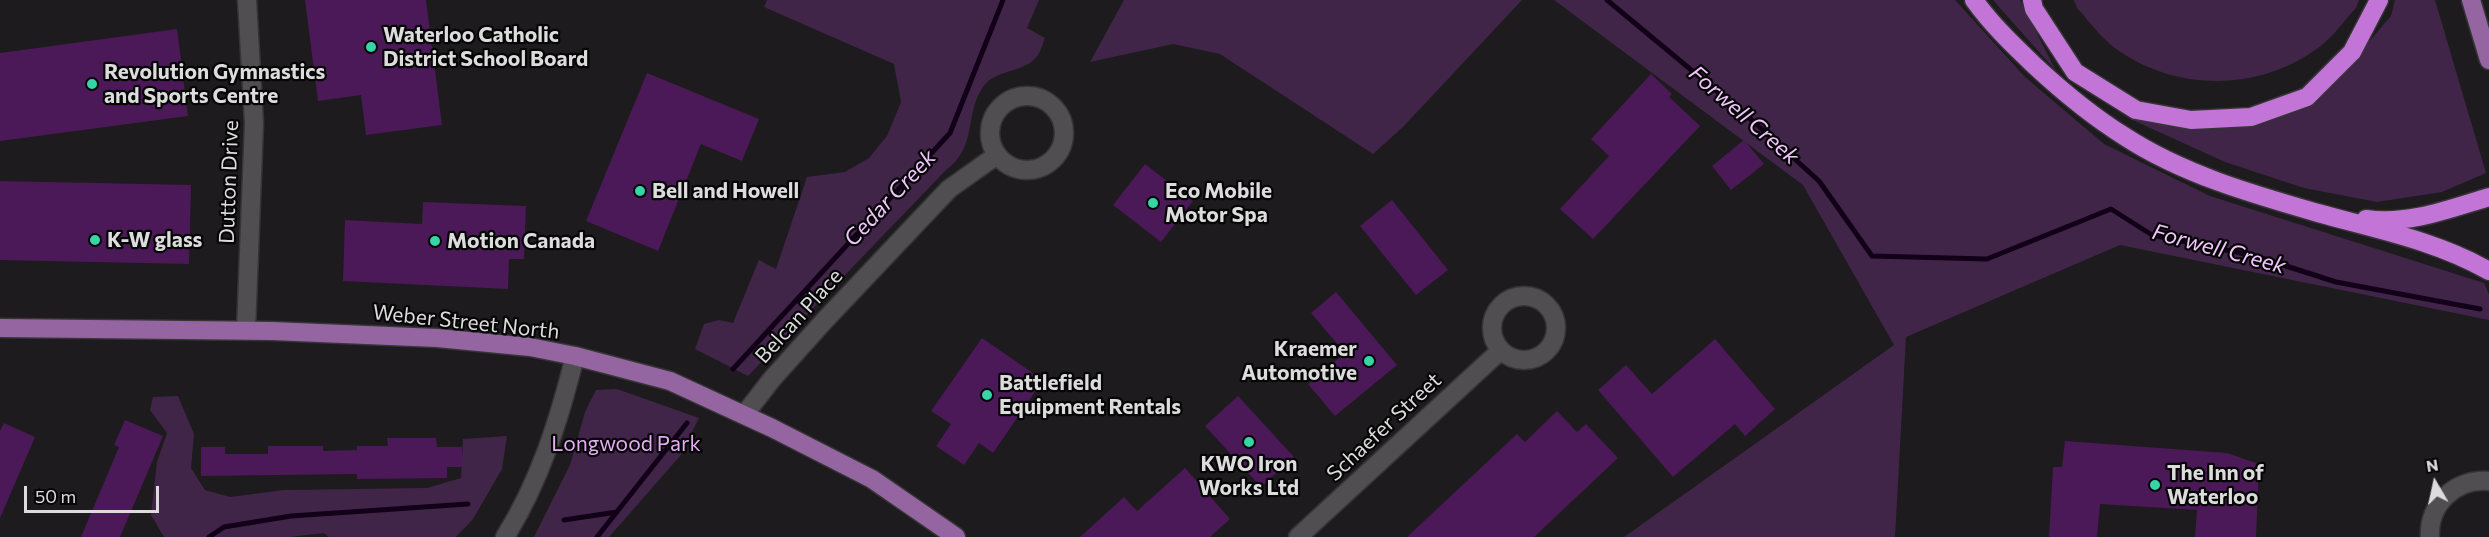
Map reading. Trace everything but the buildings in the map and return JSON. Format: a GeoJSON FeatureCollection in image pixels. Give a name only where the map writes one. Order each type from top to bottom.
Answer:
{"type":"FeatureCollection","features":[{"type":"Feature","properties":{"kind":"highway"},"geometry":{"type":"LineString","coordinates":[[1974,0],[1994,28],[2070,99],[2126,138],[2181,166],[2229,186],[2427,244],[2489,271]]}},
{"type":"Feature","properties":{"kind":"highway"},"geometry":{"type":"LineString","coordinates":[[2032,0],[2034,9],[2075,72],[2136,110],[2191,120],[2251,117],[2307,97],[2352,52],[2379,0]]}},
{"type":"Feature","properties":{"kind":"highway"},"geometry":{"type":"LineString","coordinates":[[2314,212],[2379,221],[2420,218],[2489,197]]}},
{"type":"Feature","properties":{"kind":"main road"},"geometry":{"type":"LineString","coordinates":[[2471,0],[2489,60]]}},
{"type":"Feature","properties":{"kind":"main road","name":"Weber Street North"},"geometry":{"type":"LineString","coordinates":[[0,328],[246,330],[437,338],[530,347],[575,356],[670,381],[744,415],[872,478],[956,537]]}},
{"type":"Feature","properties":{"kind":"street","name":"Dutton Drive"},"geometry":{"type":"LineString","coordinates":[[246,330],[254,123],[247,0]]}},
{"type":"Feature","properties":{"kind":"street"},"geometry":{"type":"LineString","coordinates":[[1032,96],[1051,105],[1058,112],[1064,132],[1059,152],[1052,160],[1034,169],[1024,170],[1013,167],[997,155],[990,135],[995,114],[1001,106],[1010,100],[1032,96]]}},
{"type":"Feature","properties":{"kind":"street","name":"Belcan Place"},"geometry":{"type":"LineString","coordinates":[[744,415],[787,362],[949,189],[997,155]]}},
{"type":"Feature","properties":{"kind":"street","name":"Schaefer Street"},"geometry":{"type":"LineString","coordinates":[[1298,537],[1501,350]]}},
{"type":"Feature","properties":{"kind":"street"},"geometry":{"type":"LineString","coordinates":[[505,537],[538,476],[560,414],[575,356]]}},
{"type":"Feature","properties":{"kind":"street"},"geometry":{"type":"LineString","coordinates":[[2430,537],[2432,516],[2439,503],[2451,490],[2468,482],[2489,481]]}},
{"type":"Feature","properties":{"kind":"green space"},"geometry":{"type":"Polygon","coordinates":[[[767,0],[1039,0],[1027,28],[1045,38],[1039,53],[1032,61],[995,77],[983,87],[977,97],[967,141],[956,161],[748,376],[695,349],[704,324],[719,320],[733,323],[759,260],[776,269],[807,177],[845,172],[869,158],[887,136],[901,102],[894,64],[764,7],[767,0]]]}},
{"type":"Feature","properties":{"kind":"green space"},"geometry":{"type":"Polygon","coordinates":[[[1124,0],[1522,0],[1403,127],[1373,154],[1220,54],[1173,44],[1090,62],[1124,0]]]}},
{"type":"Feature","properties":{"kind":"green space"},"geometry":{"type":"Polygon","coordinates":[[[1554,0],[1955,0],[2025,77],[2104,144],[2210,196],[2484,283],[2489,294],[2489,320],[2120,245],[1906,337],[1895,537],[1624,537],[1894,345],[1803,185],[1554,0]]]}},
{"type":"Feature","properties":{"kind":"green space"},"geometry":{"type":"Polygon","coordinates":[[[1993,0],[2020,0],[2056,71],[2000,8],[1993,0]]]}},
{"type":"Feature","properties":{"kind":"green space"},"geometry":{"type":"Polygon","coordinates":[[[2074,0],[2359,0],[2356,8],[2328,39],[2295,62],[2269,73],[2243,79],[2216,81],[2190,79],[2164,73],[2138,62],[2105,39],[2077,8],[2074,0]]]}},
{"type":"Feature","properties":{"kind":"green space"},"geometry":{"type":"Polygon","coordinates":[[[2395,0],[2435,0],[2486,173],[2442,192],[2377,202],[2304,188],[2225,162],[2126,117],[2180,128],[2256,125],[2318,101],[2391,16],[2395,0]]]}},
{"type":"Feature","properties":{"kind":"green space","name":"Longwood Park"},"geometry":{"type":"Polygon","coordinates":[[[617,389],[699,418],[680,456],[609,537],[534,537],[570,465],[585,412],[596,390],[617,389]]]}},
{"type":"Feature","properties":{"kind":"green space"},"geometry":{"type":"Polygon","coordinates":[[[178,396],[194,434],[191,468],[205,490],[230,497],[284,490],[427,488],[461,478],[463,439],[507,436],[502,469],[473,519],[456,537],[329,537],[324,533],[289,537],[164,537],[151,515],[157,462],[167,433],[150,410],[153,397],[178,396]]]}},
{"type":"Feature","properties":{"kind":"waterway","name":"Cedar Creek"},"geometry":{"type":"LineString","coordinates":[[733,369],[950,133],[1003,0]]}},
{"type":"Feature","properties":{"kind":"waterway","name":"Forwell Creek"},"geometry":{"type":"LineString","coordinates":[[1607,0],[1754,122],[1819,181],[1872,256],[1987,259],[2111,209],[2152,235],[2255,256],[2336,282],[2480,309]]}},
{"type":"Feature","properties":{"kind":"waterway","name":"Cedar Creek"},"geometry":{"type":"LineString","coordinates":[[597,537],[687,423]]}},
{"type":"Feature","properties":{"kind":"waterway"},"geometry":{"type":"LineString","coordinates":[[209,537],[224,527],[291,516],[468,504]]}},
{"type":"Feature","properties":{"kind":"waterway"},"geometry":{"type":"LineString","coordinates":[[564,520],[617,512]]}},
{"type":"Feature","properties":{"kind":"place","name":"Waterloo Catholic District School Board"},"geometry":{"type":"Point","coordinates":[371,47]}},
{"type":"Feature","properties":{"kind":"place","name":"Revolution Gymnastics and Sports Centre"},"geometry":{"type":"Point","coordinates":[92,84]}},
{"type":"Feature","properties":{"kind":"place","name":"Bell and Howell"},"geometry":{"type":"Point","coordinates":[640,191]}},
{"type":"Feature","properties":{"kind":"place","name":"Eco Mobile Motor Spa"},"geometry":{"type":"Point","coordinates":[1153,203]}},
{"type":"Feature","properties":{"kind":"place","name":"K-W glass"},"geometry":{"type":"Point","coordinates":[95,240]}},
{"type":"Feature","properties":{"kind":"place","name":"Motion Canada"},"geometry":{"type":"Point","coordinates":[435,241]}},
{"type":"Feature","properties":{"kind":"place","name":"Kraemer Automotive"},"geometry":{"type":"Point","coordinates":[1369,361]}},
{"type":"Feature","properties":{"kind":"place","name":"Battlefield Equipment Rentals"},"geometry":{"type":"Point","coordinates":[987,395]}},
{"type":"Feature","properties":{"kind":"place","name":"KWO Iron Works Ltd"},"geometry":{"type":"Point","coordinates":[1249,442]}},
{"type":"Feature","properties":{"kind":"place","name":"The Inn of Waterloo"},"geometry":{"type":"Point","coordinates":[2155,485]}}]}
